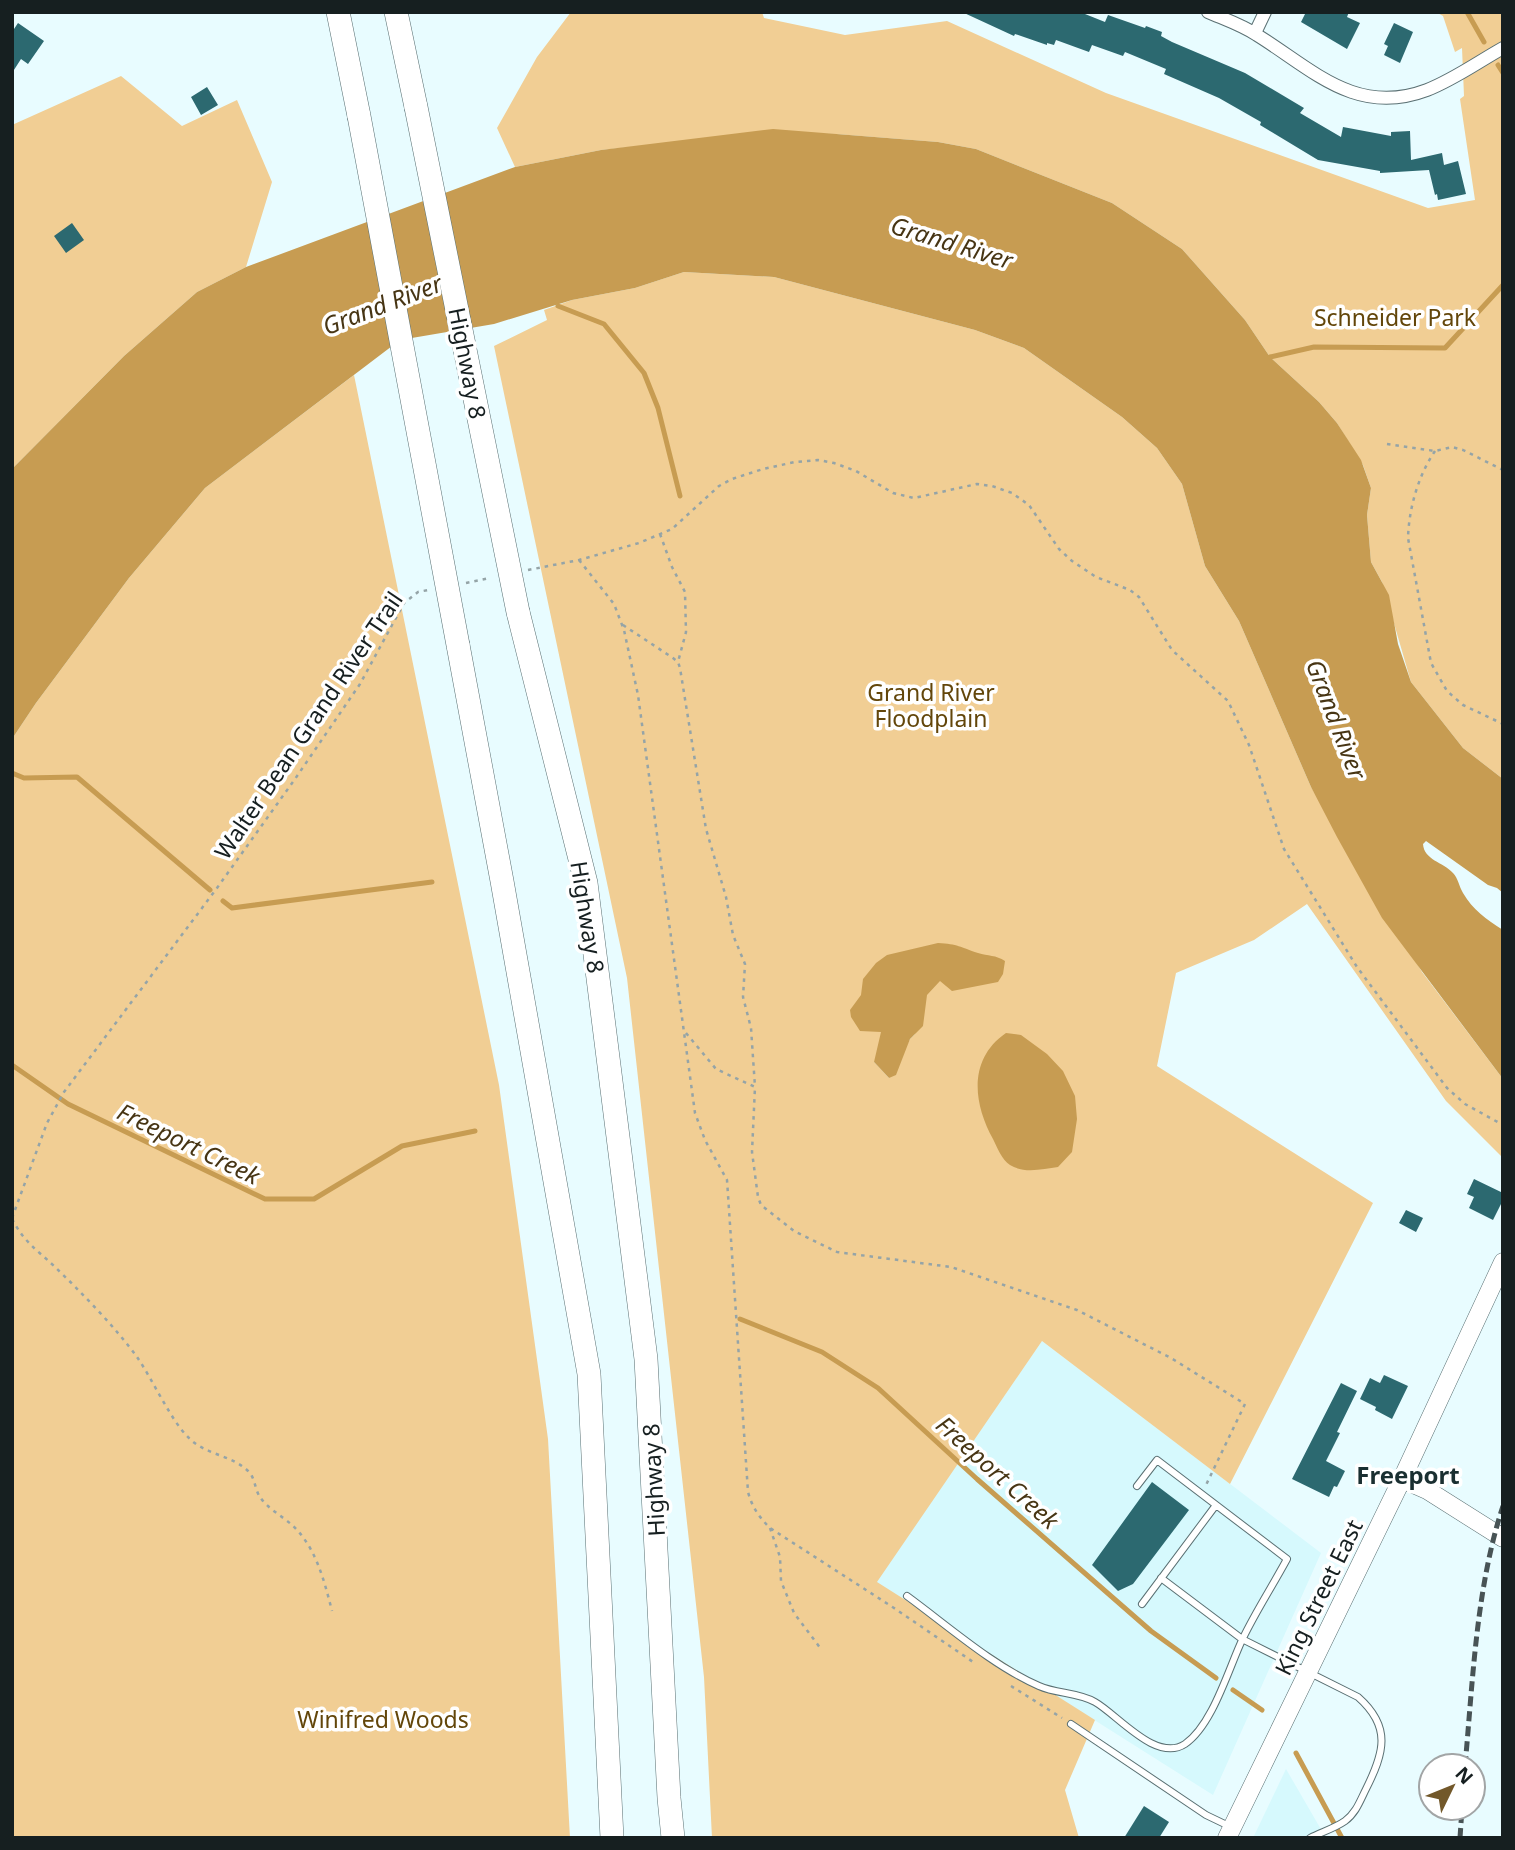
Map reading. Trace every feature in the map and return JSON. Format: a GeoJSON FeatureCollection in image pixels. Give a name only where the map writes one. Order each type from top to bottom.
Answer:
{"type":"FeatureCollection","features":[{"type":"Feature","properties":{"kind":"highway"},"geometry":{"type":"LineString","coordinates":[[338,12],[505,894],[589,1374],[612,1838]]}},
{"type":"Feature","properties":{"kind":"highway","name":"Highway 8"},"geometry":{"type":"LineString","coordinates":[[396,12],[518,612],[586,883],[646,1359],[668,1798],[673,1838]]}},
{"type":"Feature","properties":{"kind":"main road","name":"King Street East"},"geometry":{"type":"LineString","coordinates":[[1230,1833],[1402,1479],[1503,1262]]}},
{"type":"Feature","properties":{"kind":"main road"},"geometry":{"type":"LineString","coordinates":[[1402,1479],[1427,1490],[1503,1538]]}},
{"type":"Feature","properties":{"kind":"street"},"geometry":{"type":"LineString","coordinates":[[1208,12],[1255,33],[1329,84],[1352,93],[1374,97],[1402,96],[1428,90],[1503,48]]}},
{"type":"Feature","properties":{"kind":"street"},"geometry":{"type":"LineString","coordinates":[[1255,33],[1265,12]]}},
{"type":"Feature","properties":{"kind":"lane"},"geometry":{"type":"LineString","coordinates":[[907,1596],[993,1659],[1030,1681],[1051,1690],[1093,1700],[1122,1724],[1164,1748],[1177,1749],[1197,1732],[1227,1682],[1242,1639],[1287,1559],[1157,1460],[1137,1486]]}},
{"type":"Feature","properties":{"kind":"lane"},"geometry":{"type":"LineString","coordinates":[[1142,1604],[1216,1505]]}},
{"type":"Feature","properties":{"kind":"lane"},"geometry":{"type":"LineString","coordinates":[[1161,1577],[1242,1639],[1358,1697],[1372,1709],[1380,1726],[1382,1742],[1378,1764],[1355,1811],[1344,1822],[1311,1838]]}},
{"type":"Feature","properties":{"kind":"lane"},"geometry":{"type":"LineString","coordinates":[[1071,1724],[1230,1833]]}},
{"type":"Feature","properties":{"kind":"path"},"geometry":{"type":"LineString","coordinates":[[1387,444],[1435,451],[1452,447],[1503,470]]}},
{"type":"Feature","properties":{"kind":"path"},"geometry":{"type":"LineString","coordinates":[[1435,451],[1421,479],[1408,530],[1428,651],[1431,663],[1447,691],[1463,705],[1503,724]]}},
{"type":"Feature","properties":{"kind":"path"},"geometry":{"type":"LineString","coordinates":[[520,571],[579,560],[639,543],[687,517],[719,486],[732,479],[795,462],[818,460],[834,463],[856,471],[893,493],[914,498],[977,484],[1012,493],[1029,505],[1059,549],[1072,561],[1096,577],[1130,590],[1139,597],[1180,660],[1228,701],[1249,745],[1284,849],[1357,967],[1447,1088],[1465,1104],[1503,1125]]}},
{"type":"Feature","properties":{"kind":"path"},"geometry":{"type":"LineString","coordinates":[[660,534],[685,592],[686,632],[678,662],[706,829],[726,897],[733,934],[745,964],[743,997],[751,1028],[755,1087],[752,1152],[761,1205],[794,1231],[837,1252],[951,1267],[1077,1310],[1171,1358],[1245,1404],[1202,1494]]}},
{"type":"Feature","properties":{"kind":"path"},"geometry":{"type":"LineString","coordinates":[[579,560],[614,604],[622,624],[638,695],[695,1113],[705,1140],[727,1180],[748,1492],[755,1511],[770,1528],[978,1665]]}},
{"type":"Feature","properties":{"kind":"path"},"geometry":{"type":"LineString","coordinates":[[456,584],[495,577]]}},
{"type":"Feature","properties":{"kind":"path","name":"Walter Bean Grand River Trail"},"geometry":{"type":"LineString","coordinates":[[12,1218],[33,1156],[64,1092],[202,909],[288,789],[360,684],[404,603],[418,592],[431,590]]}},
{"type":"Feature","properties":{"kind":"path"},"geometry":{"type":"LineString","coordinates":[[622,624],[678,662]]}},
{"type":"Feature","properties":{"kind":"path"},"geometry":{"type":"LineString","coordinates":[[684,1030],[716,1069],[755,1087]]}},
{"type":"Feature","properties":{"kind":"path"},"geometry":{"type":"LineString","coordinates":[[12,1218],[19,1233],[33,1250],[54,1266],[137,1357],[188,1438],[250,1473],[260,1498],[300,1534],[318,1563],[332,1611]]}},
{"type":"Feature","properties":{"kind":"path"},"geometry":{"type":"LineString","coordinates":[[770,1528],[780,1557],[781,1581],[794,1613],[821,1649]]}},
{"type":"Feature","properties":{"kind":"path"},"geometry":{"type":"LineString","coordinates":[[1001,1680],[1071,1724]]}},
{"type":"Feature","properties":{"kind":"shaded area"},"geometry":{"type":"Polygon","coordinates":[[[1042,1341],[1321,1553],[1213,1795],[876,1582],[1042,1341]]]}},
{"type":"Feature","properties":{"kind":"shaded area"},"geometry":{"type":"Polygon","coordinates":[[[1286,1769],[1326,1838],[1253,1838],[1286,1769]]]}},
{"type":"Feature","properties":{"kind":"green space","name":"Schneider Park"},"geometry":{"type":"Polygon","coordinates":[[[571,12],[762,12],[764,18],[845,35],[947,21],[1106,93],[1428,208],[1475,200],[1460,99],[1464,96],[1462,48],[1455,52],[1443,16],[1436,12],[1503,12],[1503,779],[1463,748],[1411,682],[1382,582],[1371,562],[1367,515],[1371,488],[1363,465],[1337,423],[1319,402],[1270,357],[1245,320],[1182,249],[1112,203],[976,149],[938,142],[836,134],[771,133],[601,150],[515,167],[497,128],[537,57],[571,12]]]}},
{"type":"Feature","properties":{"kind":"green space"},"geometry":{"type":"Polygon","coordinates":[[[121,76],[182,126],[237,100],[272,182],[246,267],[197,292],[124,356],[12,469],[12,125],[121,76]]]}},
{"type":"Feature","properties":{"kind":"green space","name":"Grand River Floodplain"},"geometry":{"type":"Polygon","coordinates":[[[684,272],[774,277],[975,330],[1024,348],[1122,417],[1157,448],[1182,484],[1205,566],[1239,621],[1311,787],[1422,972],[1503,1079],[1503,1158],[1446,1101],[1307,904],[1254,940],[1176,973],[1157,1066],[1373,1203],[1230,1484],[1042,1341],[877,1582],[1095,1720],[1065,1790],[1079,1838],[712,1838],[704,1677],[627,978],[494,346],[547,320],[544,310],[572,300],[635,288],[684,272]],[[916,1033],[874,1062],[889,1078],[916,1033]]]}},
{"type":"Feature","properties":{"kind":"green space","name":"Winifred Woods"},"geometry":{"type":"Polygon","coordinates":[[[354,375],[499,1085],[548,1439],[570,1838],[12,1838],[12,739],[129,578],[205,488],[354,375]]]}},
{"type":"Feature","properties":{"kind":"water","name":"Grand River"},"geometry":{"type":"Polygon","coordinates":[[[773,129],[938,142],[976,149],[1112,203],[1182,249],[1245,320],[1270,357],[1319,402],[1337,423],[1361,460],[1371,488],[1367,515],[1371,562],[1389,595],[1398,644],[1411,682],[1463,748],[1503,779],[1503,893],[1426,841],[1423,844],[1430,857],[1455,875],[1463,893],[1476,909],[1503,930],[1503,1079],[1382,918],[1337,837],[1311,787],[1239,621],[1205,566],[1182,484],[1157,448],[1122,417],[1024,348],[975,330],[774,277],[684,272],[635,288],[572,300],[494,324],[400,340],[205,488],[129,578],[12,739],[12,469],[124,356],[197,292],[246,267],[515,167],[601,150],[773,129]]]}},
{"type":"Feature","properties":{"kind":"water"},"geometry":{"type":"Polygon","coordinates":[[[938,943],[955,945],[1002,959],[1005,961],[1003,974],[998,982],[952,991],[940,981],[927,995],[923,1026],[910,1039],[896,1075],[889,1078],[874,1062],[881,1032],[860,1031],[851,1017],[850,1010],[861,995],[863,979],[876,963],[887,955],[938,943]]]}},
{"type":"Feature","properties":{"kind":"water"},"geometry":{"type":"Polygon","coordinates":[[[1006,1033],[1021,1035],[1047,1054],[1063,1071],[1075,1096],[1077,1119],[1072,1152],[1058,1167],[1040,1170],[1015,1168],[1000,1153],[986,1125],[978,1096],[980,1068],[985,1055],[1006,1033]]]}},
{"type":"Feature","properties":{"kind":"building"},"geometry":{"type":"Polygon","coordinates":[[[962,12],[1080,12],[1105,22],[1108,15],[1145,28],[1146,26],[1162,32],[1161,36],[1172,42],[1245,73],[1304,108],[1300,113],[1341,137],[1343,127],[1391,136],[1391,132],[1410,131],[1411,160],[1442,153],[1444,165],[1458,161],[1466,194],[1438,200],[1429,170],[1380,173],[1318,160],[1219,98],[1164,74],[1166,69],[1125,52],[1123,56],[1092,45],[1089,52],[1056,40],[1054,45],[1047,45],[1015,34],[1014,36],[962,12]]]}},
{"type":"Feature","properties":{"kind":"building"},"geometry":{"type":"Polygon","coordinates":[[[1306,12],[1349,12],[1347,17],[1360,23],[1347,49],[1301,22],[1306,12]]]}},
{"type":"Feature","properties":{"kind":"building"},"geometry":{"type":"Polygon","coordinates":[[[18,23],[44,41],[28,64],[21,59],[12,73],[12,32],[18,23]]]}},
{"type":"Feature","properties":{"kind":"building"},"geometry":{"type":"Polygon","coordinates":[[[1394,23],[1413,32],[1400,63],[1384,55],[1388,46],[1384,44],[1394,23]]]}},
{"type":"Feature","properties":{"kind":"building"},"geometry":{"type":"Polygon","coordinates":[[[207,87],[218,105],[201,115],[191,97],[207,87]]]}},
{"type":"Feature","properties":{"kind":"building"},"geometry":{"type":"Polygon","coordinates":[[[72,223],[84,240],[66,253],[54,236],[72,223]]]}},
{"type":"Feature","properties":{"kind":"building"},"geometry":{"type":"Polygon","coordinates":[[[1474,1179],[1503,1193],[1503,1200],[1493,1220],[1469,1208],[1474,1197],[1467,1194],[1474,1179]]]}},
{"type":"Feature","properties":{"kind":"building"},"geometry":{"type":"Polygon","coordinates":[[[1406,1210],[1423,1218],[1416,1232],[1399,1223],[1406,1210]]]}},
{"type":"Feature","properties":{"kind":"building"},"geometry":{"type":"Polygon","coordinates":[[[1384,1375],[1408,1386],[1392,1419],[1360,1399],[1370,1378],[1380,1383],[1384,1375]]]}},
{"type":"Feature","properties":{"kind":"building"},"geometry":{"type":"Polygon","coordinates":[[[1341,1383],[1357,1391],[1326,1461],[1345,1471],[1329,1497],[1292,1479],[1341,1383]]]}},
{"type":"Feature","properties":{"kind":"building"},"geometry":{"type":"Polygon","coordinates":[[[1152,1482],[1189,1510],[1133,1584],[1118,1591],[1092,1565],[1152,1482]]]}},
{"type":"Feature","properties":{"kind":"building"},"geometry":{"type":"Polygon","coordinates":[[[1144,1806],[1169,1822],[1159,1838],[1124,1838],[1144,1806]]]}},
{"type":"Feature","properties":{"kind":"waterway"},"geometry":{"type":"LineString","coordinates":[[1467,12],[1484,42]]}},
{"type":"Feature","properties":{"kind":"waterway"},"geometry":{"type":"LineString","coordinates":[[1498,65],[1503,73]]}},
{"type":"Feature","properties":{"kind":"waterway"},"geometry":{"type":"LineString","coordinates":[[1270,357],[1314,347],[1445,348],[1503,285]]}},
{"type":"Feature","properties":{"kind":"waterway"},"geometry":{"type":"LineString","coordinates":[[558,306],[604,324],[644,373],[658,408],[680,496]]}},
{"type":"Feature","properties":{"kind":"waterway"},"geometry":{"type":"LineString","coordinates":[[12,773],[24,778],[77,777],[210,890]]}},
{"type":"Feature","properties":{"kind":"waterway"},"geometry":{"type":"LineString","coordinates":[[223,901],[232,908],[432,882]]}},
{"type":"Feature","properties":{"kind":"waterway","name":"Freeport Creek"},"geometry":{"type":"LineString","coordinates":[[12,1065],[68,1104],[265,1199],[314,1199],[402,1146],[475,1131]]}},
{"type":"Feature","properties":{"kind":"waterway","name":"Freeport Creek"},"geometry":{"type":"LineString","coordinates":[[740,1319],[822,1352],[878,1388],[977,1479],[1151,1631],[1216,1678]]}},
{"type":"Feature","properties":{"kind":"waterway","name":"Freeport Creek"},"geometry":{"type":"LineString","coordinates":[[1233,1690],[1262,1710]]}},
{"type":"Feature","properties":{"kind":"waterway"},"geometry":{"type":"LineString","coordinates":[[1296,1753],[1342,1838]]}},
{"type":"Feature","properties":{"kind":"railway"},"geometry":{"type":"LineString","coordinates":[[1466,1752],[1481,1602],[1503,1506]]}},
{"type":"Feature","properties":{"kind":"railway"},"geometry":{"type":"LineString","coordinates":[[1460,1838],[1461,1822]]}},
{"type":"Feature","properties":{"kind":"district","name":"Freeport"},"geometry":{"type":"Point","coordinates":[1408,1474]}}]}
